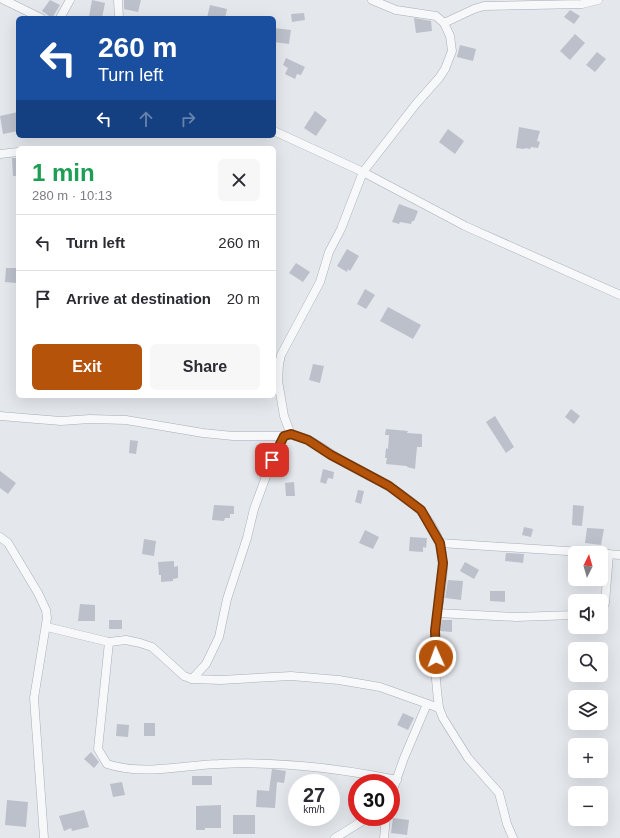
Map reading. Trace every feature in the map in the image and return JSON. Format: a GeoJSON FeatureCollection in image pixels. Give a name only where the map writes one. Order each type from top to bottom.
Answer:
{"type":"FeatureCollection","features":[{"type":"Feature","properties":{"kind":"street"},"geometry":{"type":"LineString","coordinates":[[4,0],[37,16]]}},
{"type":"Feature","properties":{"kind":"street"},"geometry":{"type":"LineString","coordinates":[[23,9],[28,0]]}},
{"type":"Feature","properties":{"kind":"street"},"geometry":{"type":"LineString","coordinates":[[61,16],[70,0]]}},
{"type":"Feature","properties":{"kind":"street"},"geometry":{"type":"LineString","coordinates":[[118,0],[118,16]]}},
{"type":"Feature","properties":{"kind":"street"},"geometry":{"type":"LineString","coordinates":[[192,679],[206,664],[220,637],[227,599],[236,574],[254,508],[272,460],[288,435],[278,381],[281,355],[320,282],[329,252],[342,229],[363,172],[445,68],[450,58],[452,43],[450,36],[444,23],[436,16],[396,10],[372,0]]}},
{"type":"Feature","properties":{"kind":"street"},"geometry":{"type":"LineString","coordinates":[[444,23],[484,6],[582,4],[598,0]]}},
{"type":"Feature","properties":{"kind":"street"},"geometry":{"type":"LineString","coordinates":[[276,132],[363,172],[465,226],[620,295]]}},
{"type":"Feature","properties":{"kind":"street"},"geometry":{"type":"LineString","coordinates":[[0,154],[16,152]]}},
{"type":"Feature","properties":{"kind":"street"},"geometry":{"type":"LineString","coordinates":[[0,416],[61,421],[90,419],[126,420],[203,433],[233,436],[288,435],[308,440],[331,455],[382,482],[421,510],[440,543],[443,563],[435,643],[439,708],[443,718],[468,758],[499,793],[507,824],[513,838]]}},
{"type":"Feature","properties":{"kind":"street"},"geometry":{"type":"LineString","coordinates":[[0,537],[8,543],[38,593],[46,610],[47,627],[34,698],[44,838]]}},
{"type":"Feature","properties":{"kind":"street"},"geometry":{"type":"LineString","coordinates":[[440,543],[568,551]]}},
{"type":"Feature","properties":{"kind":"street"},"geometry":{"type":"LineString","coordinates":[[608,554],[620,555]]}},
{"type":"Feature","properties":{"kind":"street"},"geometry":{"type":"LineString","coordinates":[[437,613],[516,617],[568,615]]}},
{"type":"Feature","properties":{"kind":"street"},"geometry":{"type":"LineString","coordinates":[[47,627],[109,642],[126,640],[152,647],[184,676],[192,679],[221,680],[291,676],[339,680],[380,688],[439,708]]}},
{"type":"Feature","properties":{"kind":"street"},"geometry":{"type":"LineString","coordinates":[[109,642],[98,749],[107,764],[134,770],[219,764],[290,764],[366,774]]}},
{"type":"Feature","properties":{"kind":"street"},"geometry":{"type":"LineString","coordinates":[[399,774],[404,758],[427,704]]}},
{"type":"Feature","properties":{"kind":"street"},"geometry":{"type":"LineString","coordinates":[[335,838],[354,826]]}},
{"type":"Feature","properties":{"kind":"street"},"geometry":{"type":"LineString","coordinates":[[384,838],[385,826]]}},
{"type":"Feature","properties":{"kind":"building"},"geometry":{"type":"Polygon","coordinates":[[[50,0],[60,5],[53,16],[49,16],[42,11],[50,0]]]}},
{"type":"Feature","properties":{"kind":"building"},"geometry":{"type":"Polygon","coordinates":[[[92,0],[105,3],[102,16],[89,16],[92,0]]]}},
{"type":"Feature","properties":{"kind":"building"},"geometry":{"type":"Polygon","coordinates":[[[124,0],[141,0],[138,12],[124,9],[124,0]]]}},
{"type":"Feature","properties":{"kind":"building"},"geometry":{"type":"Polygon","coordinates":[[[210,5],[227,9],[225,16],[207,16],[210,5]]]}},
{"type":"Feature","properties":{"kind":"building"},"geometry":{"type":"Polygon","coordinates":[[[570,10],[580,16],[574,24],[564,17],[570,10]]]}},
{"type":"Feature","properties":{"kind":"building"},"geometry":{"type":"Polygon","coordinates":[[[304,13],[305,20],[292,22],[291,14],[304,13]]]}},
{"type":"Feature","properties":{"kind":"building"},"geometry":{"type":"Polygon","coordinates":[[[414,18],[431,21],[432,31],[416,33],[414,18]]]}},
{"type":"Feature","properties":{"kind":"building"},"geometry":{"type":"Polygon","coordinates":[[[276,28],[291,30],[289,44],[276,42],[276,28]]]}},
{"type":"Feature","properties":{"kind":"building"},"geometry":{"type":"Polygon","coordinates":[[[575,34],[585,43],[570,60],[560,51],[575,34]]]}},
{"type":"Feature","properties":{"kind":"building"},"geometry":{"type":"Polygon","coordinates":[[[460,45],[476,49],[473,61],[457,57],[460,45]]]}},
{"type":"Feature","properties":{"kind":"building"},"geometry":{"type":"Polygon","coordinates":[[[597,52],[606,59],[595,72],[586,65],[597,52]]]}},
{"type":"Feature","properties":{"kind":"building"},"geometry":{"type":"Polygon","coordinates":[[[286,58],[305,67],[301,75],[297,74],[295,79],[285,74],[288,68],[283,65],[286,58]]]}},
{"type":"Feature","properties":{"kind":"building"},"geometry":{"type":"Polygon","coordinates":[[[315,111],[327,120],[316,136],[304,128],[315,111]]]}},
{"type":"Feature","properties":{"kind":"building"},"geometry":{"type":"Polygon","coordinates":[[[16,112],[16,131],[3,134],[0,116],[16,112]]]}},
{"type":"Feature","properties":{"kind":"building"},"geometry":{"type":"Polygon","coordinates":[[[519,127],[540,131],[537,141],[540,142],[538,148],[516,148],[519,127]]]}},
{"type":"Feature","properties":{"kind":"building"},"geometry":{"type":"Polygon","coordinates":[[[448,129],[464,141],[455,154],[439,142],[448,129]]]}},
{"type":"Feature","properties":{"kind":"building"},"geometry":{"type":"Polygon","coordinates":[[[12,158],[16,158],[16,176],[13,176],[12,158]]]}},
{"type":"Feature","properties":{"kind":"building"},"geometry":{"type":"Polygon","coordinates":[[[399,204],[418,211],[414,221],[412,221],[411,224],[400,222],[399,224],[392,222],[399,204]]]}},
{"type":"Feature","properties":{"kind":"building"},"geometry":{"type":"Polygon","coordinates":[[[347,249],[359,256],[350,271],[348,269],[347,272],[337,266],[347,249]]]}},
{"type":"Feature","properties":{"kind":"building"},"geometry":{"type":"Polygon","coordinates":[[[296,263],[310,272],[303,282],[289,273],[296,263]]]}},
{"type":"Feature","properties":{"kind":"building"},"geometry":{"type":"Polygon","coordinates":[[[6,268],[16,268],[16,283],[5,282],[6,268]]]}},
{"type":"Feature","properties":{"kind":"building"},"geometry":{"type":"Polygon","coordinates":[[[365,289],[375,295],[366,309],[357,304],[365,289]]]}},
{"type":"Feature","properties":{"kind":"building"},"geometry":{"type":"Polygon","coordinates":[[[388,307],[421,325],[413,339],[380,321],[388,307]]]}},
{"type":"Feature","properties":{"kind":"building"},"geometry":{"type":"Polygon","coordinates":[[[313,364],[324,366],[320,383],[309,380],[313,364]]]}},
{"type":"Feature","properties":{"kind":"building"},"geometry":{"type":"Polygon","coordinates":[[[571,409],[580,416],[574,424],[565,417],[571,409]]]}},
{"type":"Feature","properties":{"kind":"building"},"geometry":{"type":"Polygon","coordinates":[[[495,416],[514,447],[506,453],[486,422],[495,416]]]}},
{"type":"Feature","properties":{"kind":"building"},"geometry":{"type":"Polygon","coordinates":[[[386,429],[422,434],[422,447],[417,447],[415,469],[407,466],[386,464],[386,448],[388,449],[389,435],[385,435],[386,429]]]}},
{"type":"Feature","properties":{"kind":"building"},"geometry":{"type":"Polygon","coordinates":[[[130,440],[138,441],[136,454],[129,453],[130,440]]]}},
{"type":"Feature","properties":{"kind":"building"},"geometry":{"type":"Polygon","coordinates":[[[323,469],[334,472],[333,479],[328,478],[326,484],[320,482],[323,469]]]}},
{"type":"Feature","properties":{"kind":"building"},"geometry":{"type":"Polygon","coordinates":[[[0,471],[16,483],[8,494],[0,488],[0,471]]]}},
{"type":"Feature","properties":{"kind":"building"},"geometry":{"type":"Polygon","coordinates":[[[294,482],[295,496],[286,496],[285,483],[294,482]]]}},
{"type":"Feature","properties":{"kind":"building"},"geometry":{"type":"Polygon","coordinates":[[[358,490],[364,491],[361,504],[355,502],[358,490]]]}},
{"type":"Feature","properties":{"kind":"building"},"geometry":{"type":"Polygon","coordinates":[[[214,505],[234,506],[234,514],[230,514],[230,518],[225,518],[224,521],[212,520],[214,505]]]}},
{"type":"Feature","properties":{"kind":"building"},"geometry":{"type":"Polygon","coordinates":[[[573,505],[584,506],[582,526],[572,525],[573,505]]]}},
{"type":"Feature","properties":{"kind":"building"},"geometry":{"type":"Polygon","coordinates":[[[524,527],[533,529],[531,537],[522,535],[524,527]]]}},
{"type":"Feature","properties":{"kind":"building"},"geometry":{"type":"Polygon","coordinates":[[[587,528],[604,529],[601,545],[585,543],[587,528]]]}},
{"type":"Feature","properties":{"kind":"building"},"geometry":{"type":"Polygon","coordinates":[[[365,530],[379,537],[373,549],[359,543],[365,530]]]}},
{"type":"Feature","properties":{"kind":"building"},"geometry":{"type":"Polygon","coordinates":[[[410,537],[427,538],[426,548],[423,547],[423,552],[409,551],[410,537]]]}},
{"type":"Feature","properties":{"kind":"building"},"geometry":{"type":"Polygon","coordinates":[[[144,539],[156,541],[154,556],[142,554],[144,539]]]}},
{"type":"Feature","properties":{"kind":"building"},"geometry":{"type":"Polygon","coordinates":[[[506,553],[524,554],[523,563],[505,561],[506,553]]]}},
{"type":"Feature","properties":{"kind":"building"},"geometry":{"type":"Polygon","coordinates":[[[174,561],[174,567],[178,566],[178,578],[173,579],[173,581],[161,582],[158,562],[174,561]]]}},
{"type":"Feature","properties":{"kind":"building"},"geometry":{"type":"Polygon","coordinates":[[[465,562],[479,570],[474,579],[460,571],[465,562]]]}},
{"type":"Feature","properties":{"kind":"building"},"geometry":{"type":"Polygon","coordinates":[[[448,580],[463,581],[461,600],[445,598],[448,580]]]}},
{"type":"Feature","properties":{"kind":"building"},"geometry":{"type":"Polygon","coordinates":[[[490,591],[505,591],[505,602],[490,601],[490,591]]]}},
{"type":"Feature","properties":{"kind":"building"},"geometry":{"type":"Polygon","coordinates":[[[80,604],[95,605],[95,621],[78,621],[80,604]]]}},
{"type":"Feature","properties":{"kind":"building"},"geometry":{"type":"Polygon","coordinates":[[[109,620],[122,620],[122,629],[109,629],[109,620]]]}},
{"type":"Feature","properties":{"kind":"building"},"geometry":{"type":"Polygon","coordinates":[[[442,620],[452,620],[452,632],[440,631],[442,620]]]}},
{"type":"Feature","properties":{"kind":"building"},"geometry":{"type":"Polygon","coordinates":[[[403,713],[414,718],[408,730],[397,725],[403,713]]]}},
{"type":"Feature","properties":{"kind":"building"},"geometry":{"type":"Polygon","coordinates":[[[144,723],[155,723],[155,736],[144,736],[144,723]]]}},
{"type":"Feature","properties":{"kind":"building"},"geometry":{"type":"Polygon","coordinates":[[[117,724],[129,725],[128,737],[116,736],[117,724]]]}},
{"type":"Feature","properties":{"kind":"building"},"geometry":{"type":"Polygon","coordinates":[[[91,752],[99,762],[94,768],[84,759],[91,752]]]}},
{"type":"Feature","properties":{"kind":"building"},"geometry":{"type":"Polygon","coordinates":[[[272,769],[286,771],[284,783],[277,782],[275,808],[256,807],[257,790],[269,791],[272,769]]]}},
{"type":"Feature","properties":{"kind":"building"},"geometry":{"type":"Polygon","coordinates":[[[192,776],[212,776],[212,785],[192,785],[192,776]]]}},
{"type":"Feature","properties":{"kind":"building"},"geometry":{"type":"Polygon","coordinates":[[[122,782],[125,795],[113,797],[110,784],[122,782]]]}},
{"type":"Feature","properties":{"kind":"building"},"geometry":{"type":"Polygon","coordinates":[[[7,800],[28,802],[26,827],[5,825],[7,800]]]}},
{"type":"Feature","properties":{"kind":"building"},"geometry":{"type":"Polygon","coordinates":[[[221,805],[221,828],[205,828],[205,830],[196,830],[196,806],[221,805]]]}},
{"type":"Feature","properties":{"kind":"building"},"geometry":{"type":"Polygon","coordinates":[[[84,810],[89,827],[72,831],[71,828],[64,831],[59,816],[84,810]]]}},
{"type":"Feature","properties":{"kind":"building"},"geometry":{"type":"Polygon","coordinates":[[[233,815],[255,815],[255,834],[233,834],[233,815]]]}},
{"type":"Feature","properties":{"kind":"building"},"geometry":{"type":"Polygon","coordinates":[[[400,819],[409,820],[407,835],[391,833],[392,826],[400,826],[400,819]]]}},
{"type":"Feature","properties":{"kind":"route"},"geometry":{"type":"LineString","coordinates":[[272,460],[284,436],[291,434],[308,440],[331,455],[389,486],[421,510],[440,543],[443,563],[435,631],[436,657]]}}]}
